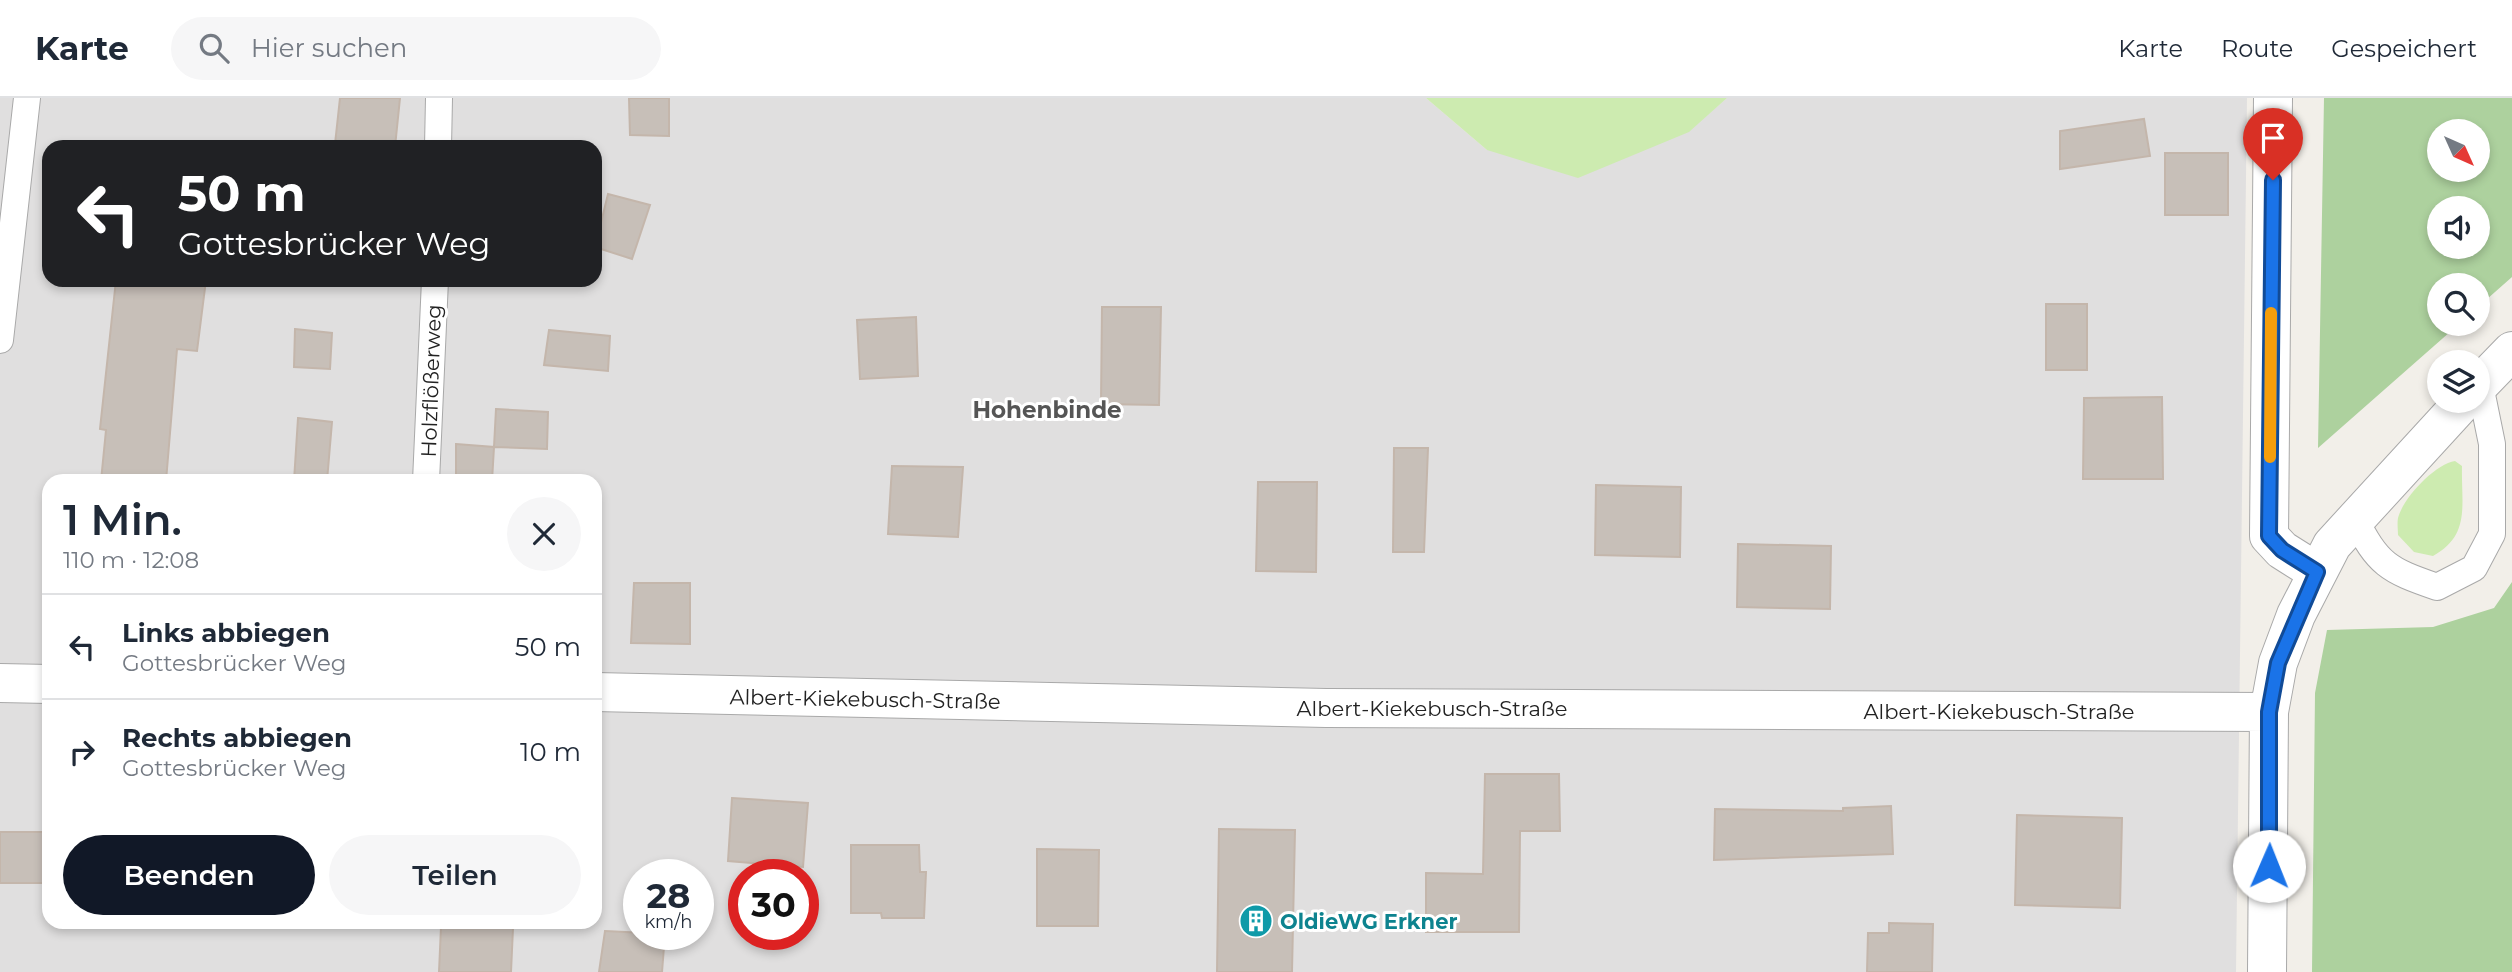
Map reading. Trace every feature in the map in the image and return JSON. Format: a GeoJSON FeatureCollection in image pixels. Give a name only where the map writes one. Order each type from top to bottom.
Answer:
{"type":"FeatureCollection","features":[{"type":"Feature","properties":{"kind":"street"},"geometry":{"type":"LineString","coordinates":[[2273,98],[2269,536],[2282,550],[2317,572]]}},
{"type":"Feature","properties":{"kind":"street"},"geometry":{"type":"LineString","coordinates":[[2490,374],[2512,351]]}},
{"type":"Feature","properties":{"kind":"street"},"geometry":{"type":"LineString","coordinates":[[2267,972],[2269,712],[2278,663],[2317,572],[2332,545],[2354,517],[2453,413]]}},
{"type":"Feature","properties":{"kind":"street"},"geometry":{"type":"LineString","coordinates":[[0,683],[42,684]]}},
{"type":"Feature","properties":{"kind":"street","name":"Albert-Kiekebusch-Straße"},"geometry":{"type":"LineString","coordinates":[[602,692],[1326,708],[2269,712]]}},
{"type":"Feature","properties":{"kind":"lane"},"geometry":{"type":"LineString","coordinates":[[0,340],[27,98]]}},
{"type":"Feature","properties":{"kind":"lane"},"geometry":{"type":"LineString","coordinates":[[438,140],[439,98]]}},
{"type":"Feature","properties":{"kind":"lane","name":"Holzflößerweg"},"geometry":{"type":"LineString","coordinates":[[426,474],[435,287]]}},
{"type":"Feature","properties":{"kind":"lane"},"geometry":{"type":"LineString","coordinates":[[2354,517],[2371,551],[2397,573],[2437,587],[2474,568],[2492,534],[2492,444],[2481,413]]}},
{"type":"Feature","properties":{"kind":"shaded area"},"geometry":{"type":"Polygon","coordinates":[[[0,98],[1426,98],[1487,150],[1688,132],[1727,98],[2247,98],[2236,972],[0,972],[0,98]]]}},
{"type":"Feature","properties":{"kind":"green space"},"geometry":{"type":"Polygon","coordinates":[[[1426,98],[1727,98],[1689,132],[1578,178],[1487,150],[1426,98]]]}},
{"type":"Feature","properties":{"kind":"green space"},"geometry":{"type":"Polygon","coordinates":[[[2324,98],[2512,98],[2512,277],[2490,296],[2490,273],[2427,273],[2427,336],[2445,336],[2318,448],[2324,98]]]}},
{"type":"Feature","properties":{"kind":"green space"},"geometry":{"type":"Polygon","coordinates":[[[2455,461],[2462,466],[2459,529],[2445,548],[2433,556],[2414,552],[2398,535],[2401,510],[2429,475],[2455,461]]]}},
{"type":"Feature","properties":{"kind":"green space"},"geometry":{"type":"Polygon","coordinates":[[[2512,582],[2512,972],[2312,972],[2315,693],[2327,630],[2433,627],[2494,608],[2512,582]]]}},
{"type":"Feature","properties":{"kind":"building"},"geometry":{"type":"Polygon","coordinates":[[[340,98],[400,98],[396,140],[335,140],[340,98]]]}},
{"type":"Feature","properties":{"kind":"building"},"geometry":{"type":"Polygon","coordinates":[[[629,98],[669,98],[669,136],[630,135],[629,98]]]}},
{"type":"Feature","properties":{"kind":"building"},"geometry":{"type":"Polygon","coordinates":[[[2144,119],[2150,156],[2060,169],[2060,131],[2144,119]]]}},
{"type":"Feature","properties":{"kind":"building"},"geometry":{"type":"Polygon","coordinates":[[[2165,153],[2228,153],[2228,215],[2165,215],[2165,153]]]}},
{"type":"Feature","properties":{"kind":"building"},"geometry":{"type":"Polygon","coordinates":[[[608,194],[650,205],[632,259],[602,249],[602,218],[608,194]]]}},
{"type":"Feature","properties":{"kind":"building"},"geometry":{"type":"Polygon","coordinates":[[[115,287],[205,287],[197,351],[177,349],[167,474],[102,474],[106,430],[100,429],[115,287]]]}},
{"type":"Feature","properties":{"kind":"building"},"geometry":{"type":"Polygon","coordinates":[[[2046,304],[2087,304],[2087,370],[2046,370],[2046,304]]]}},
{"type":"Feature","properties":{"kind":"building"},"geometry":{"type":"Polygon","coordinates":[[[1102,307],[1161,307],[1159,405],[1101,404],[1102,307]]]}},
{"type":"Feature","properties":{"kind":"building"},"geometry":{"type":"Polygon","coordinates":[[[916,317],[918,376],[860,379],[857,320],[916,317]]]}},
{"type":"Feature","properties":{"kind":"building"},"geometry":{"type":"Polygon","coordinates":[[[295,329],[332,333],[330,369],[294,367],[295,329]]]}},
{"type":"Feature","properties":{"kind":"building"},"geometry":{"type":"Polygon","coordinates":[[[549,330],[610,336],[608,371],[544,365],[549,330]]]}},
{"type":"Feature","properties":{"kind":"building"},"geometry":{"type":"Polygon","coordinates":[[[2162,397],[2163,479],[2083,479],[2084,398],[2162,397]]]}},
{"type":"Feature","properties":{"kind":"building"},"geometry":{"type":"Polygon","coordinates":[[[496,409],[548,412],[547,449],[494,447],[496,409]]]}},
{"type":"Feature","properties":{"kind":"building"},"geometry":{"type":"Polygon","coordinates":[[[298,418],[332,422],[328,474],[294,474],[298,418]]]}},
{"type":"Feature","properties":{"kind":"building"},"geometry":{"type":"Polygon","coordinates":[[[456,444],[494,447],[492,474],[456,474],[456,444]]]}},
{"type":"Feature","properties":{"kind":"building"},"geometry":{"type":"Polygon","coordinates":[[[1394,448],[1428,448],[1424,552],[1393,552],[1394,448]]]}},
{"type":"Feature","properties":{"kind":"building"},"geometry":{"type":"Polygon","coordinates":[[[892,466],[963,467],[958,537],[888,534],[892,466]]]}},
{"type":"Feature","properties":{"kind":"building"},"geometry":{"type":"Polygon","coordinates":[[[1258,482],[1317,482],[1316,572],[1256,571],[1258,482]]]}},
{"type":"Feature","properties":{"kind":"building"},"geometry":{"type":"Polygon","coordinates":[[[1596,485],[1681,487],[1680,557],[1595,555],[1596,485]]]}},
{"type":"Feature","properties":{"kind":"building"},"geometry":{"type":"Polygon","coordinates":[[[1738,544],[1831,546],[1830,609],[1737,607],[1738,544]]]}},
{"type":"Feature","properties":{"kind":"building"},"geometry":{"type":"Polygon","coordinates":[[[634,583],[690,583],[690,644],[631,643],[634,583]]]}},
{"type":"Feature","properties":{"kind":"building"},"geometry":{"type":"Polygon","coordinates":[[[1485,774],[1559,774],[1560,831],[1520,831],[1519,932],[1426,932],[1426,873],[1483,874],[1485,774]]]}},
{"type":"Feature","properties":{"kind":"building"},"geometry":{"type":"Polygon","coordinates":[[[732,798],[808,803],[804,859],[728,859],[732,798]]]}},
{"type":"Feature","properties":{"kind":"building"},"geometry":{"type":"Polygon","coordinates":[[[1891,806],[1893,854],[1714,860],[1715,809],[1843,811],[1843,808],[1891,806]]]}},
{"type":"Feature","properties":{"kind":"building"},"geometry":{"type":"Polygon","coordinates":[[[2017,815],[2122,818],[2120,908],[2015,905],[2017,815]]]}},
{"type":"Feature","properties":{"kind":"building","name":"OldieWG Erkner"},"geometry":{"type":"Polygon","coordinates":[[[1219,829],[1295,830],[1292,972],[1217,972],[1219,829]]]}},
{"type":"Feature","properties":{"kind":"building"},"geometry":{"type":"Polygon","coordinates":[[[0,832],[42,832],[42,883],[0,883],[0,832]]]}},
{"type":"Feature","properties":{"kind":"building"},"geometry":{"type":"Polygon","coordinates":[[[851,845],[919,845],[920,872],[926,872],[924,918],[882,918],[881,913],[851,913],[851,845]]]}},
{"type":"Feature","properties":{"kind":"building"},"geometry":{"type":"Polygon","coordinates":[[[1037,849],[1099,850],[1098,926],[1037,926],[1037,849]]]}},
{"type":"Feature","properties":{"kind":"building"},"geometry":{"type":"Polygon","coordinates":[[[1889,923],[1933,924],[1932,972],[1867,972],[1868,933],[1889,933],[1889,923]]]}},
{"type":"Feature","properties":{"kind":"building"},"geometry":{"type":"Polygon","coordinates":[[[441,929],[513,929],[511,972],[439,972],[441,929]]]}},
{"type":"Feature","properties":{"kind":"building"},"geometry":{"type":"Polygon","coordinates":[[[605,931],[623,932],[623,950],[664,950],[662,972],[599,972],[605,931]]]}},
{"type":"Feature","properties":{"kind":"slow traffic"},"geometry":{"type":"LineString","coordinates":[[2270,457],[2271,313]]}},
{"type":"Feature","properties":{"kind":"place","name":"OldieWG Erkner"},"geometry":{"type":"Point","coordinates":[1256,921]}},
{"type":"Feature","properties":{"kind":"district","name":"Hohenbinde"},"geometry":{"type":"Point","coordinates":[1047,410]}},
{"type":"Feature","properties":{"kind":"route"},"geometry":{"type":"LineString","coordinates":[[2269,866],[2269,712],[2278,663],[2296,615],[2317,572],[2282,550],[2269,536],[2273,180]]}}]}
